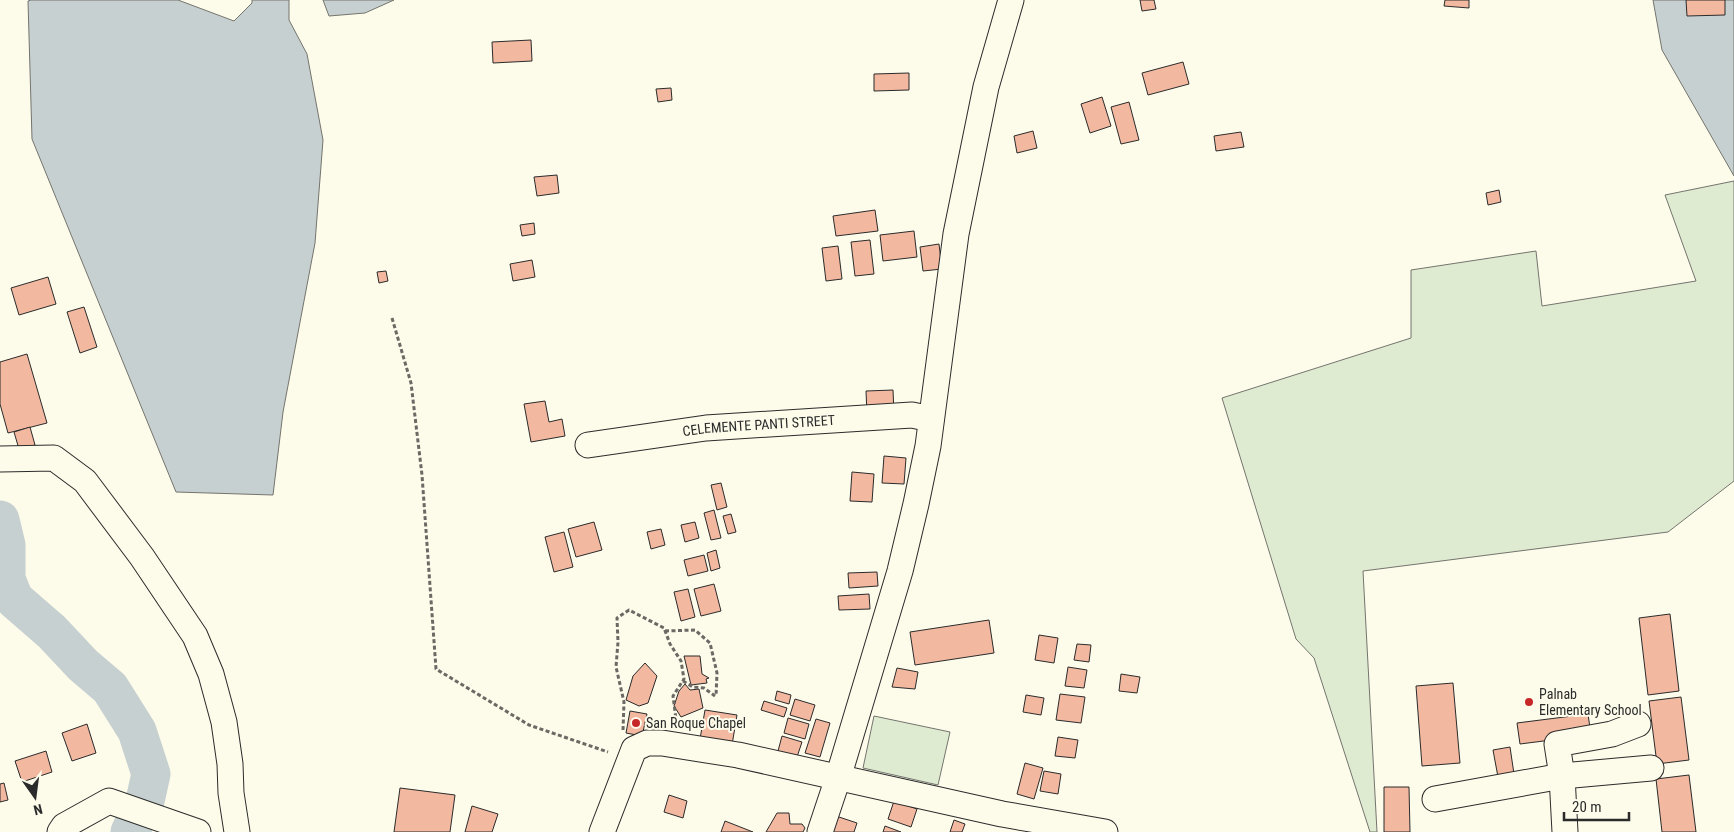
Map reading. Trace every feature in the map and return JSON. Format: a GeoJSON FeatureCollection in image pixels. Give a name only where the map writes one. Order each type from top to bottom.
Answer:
{"type":"FeatureCollection","features":[{"type":"Feature","properties":{"kind":"street"},"geometry":{"type":"LineString","coordinates":[[820,832],[900,571],[916,504],[931,420],[956,234],[986,87],[1011,0]]}},
{"type":"Feature","properties":{"kind":"street","name":"CELEMENTE PANTI STREET"},"geometry":{"type":"LineString","coordinates":[[588,445],[706,428],[912,415],[931,420]]}},
{"type":"Feature","properties":{"kind":"street"},"geometry":{"type":"LineString","coordinates":[[4,459],[54,458],[85,481],[142,557],[196,636],[211,674],[224,722],[237,832]]}},
{"type":"Feature","properties":{"kind":"street"},"geometry":{"type":"LineString","coordinates":[[1565,832],[1562,776],[1556,744],[1612,734],[1638,724]]}},
{"type":"Feature","properties":{"kind":"street"},"geometry":{"type":"LineString","coordinates":[[1612,734],[1618,772]]}},
{"type":"Feature","properties":{"kind":"street"},"geometry":{"type":"LineString","coordinates":[[602,832],[634,749],[647,743],[662,742],[738,755],[838,778],[1000,823],[1105,832]]}},
{"type":"Feature","properties":{"kind":"street"},"geometry":{"type":"LineString","coordinates":[[1435,799],[1562,776],[1651,768]]}},
{"type":"Feature","properties":{"kind":"street"},"geometry":{"type":"LineString","coordinates":[[60,832],[64,826],[109,801],[198,832]]}},
{"type":"Feature","properties":{"kind":"path"},"geometry":{"type":"LineString","coordinates":[[392,318],[411,383],[422,475],[436,669],[529,725],[630,759]]}},
{"type":"Feature","properties":{"kind":"path"},"geometry":{"type":"LineString","coordinates":[[623,730],[624,702],[616,667],[618,618],[629,610],[664,628],[670,644],[681,661],[683,681],[673,696],[676,719],[666,728],[662,742]]}},
{"type":"Feature","properties":{"kind":"path"},"geometry":{"type":"LineString","coordinates":[[665,631],[695,630],[710,643],[716,673],[716,696],[704,688],[693,687],[683,681]]}},
{"type":"Feature","properties":{"kind":"green space"},"geometry":{"type":"Polygon","coordinates":[[[1734,181],[1734,481],[1668,532],[1363,571],[1377,832],[1370,832],[1314,658],[1296,639],[1222,398],[1411,338],[1411,270],[1536,251],[1542,306],[1696,281],[1665,195],[1734,181]]]}},
{"type":"Feature","properties":{"kind":"green space"},"geometry":{"type":"Polygon","coordinates":[[[874,716],[950,732],[938,785],[863,768],[874,716]]]}},
{"type":"Feature","properties":{"kind":"shaded area"},"geometry":{"type":"Polygon","coordinates":[[[178,0],[234,21],[252,3],[252,0],[289,0],[289,20],[307,54],[323,140],[315,243],[283,412],[273,495],[176,492],[32,139],[28,1],[178,0]]]}},
{"type":"Feature","properties":{"kind":"shaded area"},"geometry":{"type":"Polygon","coordinates":[[[323,0],[394,0],[365,13],[329,16],[323,0]]]}},
{"type":"Feature","properties":{"kind":"shaded area"},"geometry":{"type":"Polygon","coordinates":[[[1653,0],[1734,0],[1734,176],[1662,50],[1653,0]]]}},
{"type":"Feature","properties":{"kind":"building"},"geometry":{"type":"Polygon","coordinates":[[[1140,0],[1154,0],[1156,9],[1142,11],[1140,0]]]}},
{"type":"Feature","properties":{"kind":"building"},"geometry":{"type":"Polygon","coordinates":[[[1445,0],[1469,0],[1469,8],[1444,6],[1445,0]]]}},
{"type":"Feature","properties":{"kind":"building"},"geometry":{"type":"Polygon","coordinates":[[[1686,0],[1725,0],[1725,15],[1687,16],[1686,0]]]}},
{"type":"Feature","properties":{"kind":"building"},"geometry":{"type":"Polygon","coordinates":[[[531,40],[532,61],[493,63],[492,42],[531,40]]]}},
{"type":"Feature","properties":{"kind":"building"},"geometry":{"type":"Polygon","coordinates":[[[1183,62],[1189,84],[1148,95],[1142,73],[1183,62]]]}},
{"type":"Feature","properties":{"kind":"building"},"geometry":{"type":"Polygon","coordinates":[[[909,73],[909,90],[874,91],[874,74],[909,73]]]}},
{"type":"Feature","properties":{"kind":"building"},"geometry":{"type":"Polygon","coordinates":[[[671,88],[672,100],[658,102],[656,89],[671,88]]]}},
{"type":"Feature","properties":{"kind":"building"},"geometry":{"type":"Polygon","coordinates":[[[1102,97],[1111,126],[1090,133],[1081,104],[1102,97]]]}},
{"type":"Feature","properties":{"kind":"building"},"geometry":{"type":"Polygon","coordinates":[[[1129,102],[1139,140],[1121,144],[1111,107],[1129,102]]]}},
{"type":"Feature","properties":{"kind":"building"},"geometry":{"type":"Polygon","coordinates":[[[1033,131],[1037,148],[1017,153],[1014,136],[1033,131]]]}},
{"type":"Feature","properties":{"kind":"building"},"geometry":{"type":"Polygon","coordinates":[[[1241,132],[1244,147],[1216,151],[1214,136],[1241,132]]]}},
{"type":"Feature","properties":{"kind":"building"},"geometry":{"type":"Polygon","coordinates":[[[557,175],[559,193],[537,196],[534,177],[557,175]]]}},
{"type":"Feature","properties":{"kind":"building"},"geometry":{"type":"Polygon","coordinates":[[[1499,190],[1501,202],[1488,205],[1486,193],[1499,190]]]}},
{"type":"Feature","properties":{"kind":"building"},"geometry":{"type":"Polygon","coordinates":[[[875,210],[878,231],[836,236],[833,216],[875,210]]]}},
{"type":"Feature","properties":{"kind":"building"},"geometry":{"type":"Polygon","coordinates":[[[534,223],[535,234],[522,236],[520,225],[534,223]]]}},
{"type":"Feature","properties":{"kind":"building"},"geometry":{"type":"Polygon","coordinates":[[[914,231],[917,257],[883,261],[880,235],[914,231]]]}},
{"type":"Feature","properties":{"kind":"building"},"geometry":{"type":"Polygon","coordinates":[[[870,240],[874,274],[855,276],[851,242],[870,240]]]}},
{"type":"Feature","properties":{"kind":"building"},"geometry":{"type":"Polygon","coordinates":[[[939,244],[942,269],[923,271],[920,247],[939,244]]]}},
{"type":"Feature","properties":{"kind":"building"},"geometry":{"type":"Polygon","coordinates":[[[838,246],[842,279],[826,281],[822,248],[838,246]]]}},
{"type":"Feature","properties":{"kind":"building"},"geometry":{"type":"Polygon","coordinates":[[[532,260],[535,277],[513,281],[510,264],[532,260]]]}},
{"type":"Feature","properties":{"kind":"building"},"geometry":{"type":"Polygon","coordinates":[[[386,271],[388,281],[379,283],[377,272],[386,271]]]}},
{"type":"Feature","properties":{"kind":"building"},"geometry":{"type":"Polygon","coordinates":[[[48,277],[56,304],[19,315],[11,288],[48,277]]]}},
{"type":"Feature","properties":{"kind":"building"},"geometry":{"type":"Polygon","coordinates":[[[84,307],[97,347],[80,353],[67,312],[84,307]]]}},
{"type":"Feature","properties":{"kind":"building"},"geometry":{"type":"Polygon","coordinates":[[[27,354],[47,423],[8,433],[0,404],[0,362],[27,354]]]}},
{"type":"Feature","properties":{"kind":"building"},"geometry":{"type":"Polygon","coordinates":[[[893,390],[894,413],[867,414],[866,391],[893,390]]]}},
{"type":"Feature","properties":{"kind":"building"},"geometry":{"type":"Polygon","coordinates":[[[545,401],[549,422],[562,419],[565,436],[531,442],[524,404],[545,401]]]}},
{"type":"Feature","properties":{"kind":"building"},"geometry":{"type":"Polygon","coordinates":[[[30,427],[35,445],[19,449],[14,432],[30,427]]]}},
{"type":"Feature","properties":{"kind":"building"},"geometry":{"type":"Polygon","coordinates":[[[884,456],[906,458],[904,484],[882,483],[884,456]]]}},
{"type":"Feature","properties":{"kind":"building"},"geometry":{"type":"Polygon","coordinates":[[[852,472],[874,474],[872,502],[850,501],[852,472]]]}},
{"type":"Feature","properties":{"kind":"building"},"geometry":{"type":"Polygon","coordinates":[[[721,483],[727,507],[717,510],[711,485],[721,483]]]}},
{"type":"Feature","properties":{"kind":"building"},"geometry":{"type":"Polygon","coordinates":[[[714,510],[721,538],[711,540],[704,513],[714,510]]]}},
{"type":"Feature","properties":{"kind":"building"},"geometry":{"type":"Polygon","coordinates":[[[731,514],[736,532],[728,534],[723,516],[731,514]]]}},
{"type":"Feature","properties":{"kind":"building"},"geometry":{"type":"Polygon","coordinates":[[[594,522],[602,550],[576,557],[568,529],[594,522]]]}},
{"type":"Feature","properties":{"kind":"building"},"geometry":{"type":"Polygon","coordinates":[[[695,522],[699,538],[685,542],[681,525],[695,522]]]}},
{"type":"Feature","properties":{"kind":"building"},"geometry":{"type":"Polygon","coordinates":[[[661,529],[665,545],[651,549],[647,532],[661,529]]]}},
{"type":"Feature","properties":{"kind":"building"},"geometry":{"type":"Polygon","coordinates":[[[564,532],[573,567],[554,572],[545,537],[564,532]]]}},
{"type":"Feature","properties":{"kind":"building"},"geometry":{"type":"Polygon","coordinates":[[[716,550],[720,568],[711,571],[707,553],[716,550]]]}},
{"type":"Feature","properties":{"kind":"building"},"geometry":{"type":"Polygon","coordinates":[[[704,555],[708,571],[688,576],[684,560],[704,555]]]}},
{"type":"Feature","properties":{"kind":"building"},"geometry":{"type":"Polygon","coordinates":[[[877,572],[878,586],[849,588],[848,573],[877,572]]]}},
{"type":"Feature","properties":{"kind":"building"},"geometry":{"type":"Polygon","coordinates":[[[714,584],[721,611],[701,616],[694,589],[714,584]]]}},
{"type":"Feature","properties":{"kind":"building"},"geometry":{"type":"Polygon","coordinates":[[[688,589],[695,617],[681,621],[674,592],[688,589]]]}},
{"type":"Feature","properties":{"kind":"building"},"geometry":{"type":"Polygon","coordinates":[[[869,594],[870,609],[839,610],[838,596],[869,594]]]}},
{"type":"Feature","properties":{"kind":"building"},"geometry":{"type":"Polygon","coordinates":[[[1670,614],[1679,691],[1648,695],[1639,618],[1670,614]]]}},
{"type":"Feature","properties":{"kind":"building"},"geometry":{"type":"Polygon","coordinates":[[[989,620],[994,653],[915,665],[910,632],[989,620]]]}},
{"type":"Feature","properties":{"kind":"building"},"geometry":{"type":"Polygon","coordinates":[[[1039,635],[1058,638],[1054,663],[1035,660],[1039,635]]]}},
{"type":"Feature","properties":{"kind":"building"},"geometry":{"type":"Polygon","coordinates":[[[1077,644],[1091,645],[1089,662],[1074,660],[1077,644]]]}},
{"type":"Feature","properties":{"kind":"building"},"geometry":{"type":"Polygon","coordinates":[[[684,656],[700,656],[702,674],[709,678],[706,679],[707,683],[691,685],[684,656]]]}},
{"type":"Feature","properties":{"kind":"building"},"geometry":{"type":"Polygon","coordinates":[[[645,663],[657,676],[648,703],[639,706],[626,700],[633,676],[645,663]]]}},
{"type":"Feature","properties":{"kind":"building"},"geometry":{"type":"Polygon","coordinates":[[[1068,667],[1087,670],[1084,688],[1065,686],[1068,667]]]}},
{"type":"Feature","properties":{"kind":"building"},"geometry":{"type":"Polygon","coordinates":[[[897,668],[918,672],[915,689],[892,687],[897,668]]]}},
{"type":"Feature","properties":{"kind":"building"},"geometry":{"type":"Polygon","coordinates":[[[1121,674],[1140,677],[1137,693],[1119,691],[1121,674]]]}},
{"type":"Feature","properties":{"kind":"building"},"geometry":{"type":"Polygon","coordinates":[[[1453,683],[1460,763],[1422,766],[1416,686],[1453,683]]]}},
{"type":"Feature","properties":{"kind":"building"},"geometry":{"type":"Polygon","coordinates":[[[685,684],[690,690],[699,689],[703,708],[681,717],[674,706],[679,691],[685,684]]]}},
{"type":"Feature","properties":{"kind":"building"},"geometry":{"type":"Polygon","coordinates":[[[777,691],[791,695],[789,704],[775,700],[777,691]]]}},
{"type":"Feature","properties":{"kind":"building"},"geometry":{"type":"Polygon","coordinates":[[[1060,694],[1085,697],[1081,723],[1056,720],[1060,694]]]}},
{"type":"Feature","properties":{"kind":"building"},"geometry":{"type":"Polygon","coordinates":[[[1026,695],[1044,698],[1041,715],[1023,712],[1026,695]]]}},
{"type":"Feature","properties":{"kind":"building"},"geometry":{"type":"Polygon","coordinates":[[[1681,697],[1689,760],[1657,764],[1649,701],[1681,697]]]}},
{"type":"Feature","properties":{"kind":"building"},"geometry":{"type":"Polygon","coordinates":[[[795,699],[815,705],[810,721],[790,715],[795,699]]]}},
{"type":"Feature","properties":{"kind":"building"},"geometry":{"type":"Polygon","coordinates":[[[764,701],[787,708],[784,717],[761,710],[764,701]]]}},
{"type":"Feature","properties":{"kind":"building"},"geometry":{"type":"Polygon","coordinates":[[[705,710],[737,715],[732,745],[700,739],[705,710]]]}},
{"type":"Feature","properties":{"kind":"building","name":"San Roque Chapel"},"geometry":{"type":"Polygon","coordinates":[[[630,711],[647,714],[642,736],[626,733],[630,711]]]}},
{"type":"Feature","properties":{"kind":"building"},"geometry":{"type":"Polygon","coordinates":[[[1588,714],[1591,735],[1520,744],[1517,723],[1588,714]]]}},
{"type":"Feature","properties":{"kind":"building"},"geometry":{"type":"Polygon","coordinates":[[[788,718],[809,724],[805,739],[784,733],[788,718]]]}},
{"type":"Feature","properties":{"kind":"building"},"geometry":{"type":"Polygon","coordinates":[[[816,719],[830,723],[820,757],[805,753],[816,719]]]}},
{"type":"Feature","properties":{"kind":"building"},"geometry":{"type":"Polygon","coordinates":[[[87,724],[96,753],[72,761],[62,733],[87,724]]]}},
{"type":"Feature","properties":{"kind":"building"},"geometry":{"type":"Polygon","coordinates":[[[782,736],[802,742],[797,757],[778,751],[782,736]]]}},
{"type":"Feature","properties":{"kind":"building"},"geometry":{"type":"Polygon","coordinates":[[[1058,737],[1078,740],[1075,758],[1055,756],[1058,737]]]}},
{"type":"Feature","properties":{"kind":"building"},"geometry":{"type":"Polygon","coordinates":[[[1510,747],[1514,774],[1498,777],[1493,750],[1510,747]]]}},
{"type":"Feature","properties":{"kind":"building"},"geometry":{"type":"Polygon","coordinates":[[[46,751],[52,772],[22,782],[15,761],[46,751]]]}},
{"type":"Feature","properties":{"kind":"building"},"geometry":{"type":"Polygon","coordinates":[[[1025,763],[1043,768],[1034,799],[1017,794],[1025,763]]]}},
{"type":"Feature","properties":{"kind":"building"},"geometry":{"type":"Polygon","coordinates":[[[1044,771],[1061,774],[1058,794],[1040,791],[1044,771]]]}},
{"type":"Feature","properties":{"kind":"building"},"geometry":{"type":"Polygon","coordinates":[[[1689,775],[1696,832],[1662,832],[1656,779],[1689,775]]]}},
{"type":"Feature","properties":{"kind":"building"},"geometry":{"type":"Polygon","coordinates":[[[4,783],[8,800],[0,802],[0,784],[4,783]]]}},
{"type":"Feature","properties":{"kind":"building"},"geometry":{"type":"Polygon","coordinates":[[[1384,787],[1409,787],[1410,832],[1384,832],[1384,787]]]}},
{"type":"Feature","properties":{"kind":"building"},"geometry":{"type":"Polygon","coordinates":[[[400,788],[455,795],[450,832],[394,832],[400,788]]]}},
{"type":"Feature","properties":{"kind":"building"},"geometry":{"type":"Polygon","coordinates":[[[669,795],[687,801],[683,818],[664,812],[669,795]]]}},
{"type":"Feature","properties":{"kind":"building"},"geometry":{"type":"Polygon","coordinates":[[[894,801],[917,809],[911,827],[888,819],[894,801]]]}},
{"type":"Feature","properties":{"kind":"building"},"geometry":{"type":"Polygon","coordinates":[[[472,806],[498,814],[492,832],[465,832],[472,806]]]}},
{"type":"Feature","properties":{"kind":"building"},"geometry":{"type":"Polygon","coordinates":[[[777,813],[789,813],[790,824],[802,824],[805,828],[803,832],[766,832],[777,813]]]}},
{"type":"Feature","properties":{"kind":"building"},"geometry":{"type":"Polygon","coordinates":[[[833,815],[857,823],[854,832],[827,832],[833,815]]]}},
{"type":"Feature","properties":{"kind":"building"},"geometry":{"type":"Polygon","coordinates":[[[954,820],[965,824],[962,832],[950,832],[954,820]]]}},
{"type":"Feature","properties":{"kind":"building"},"geometry":{"type":"Polygon","coordinates":[[[725,821],[753,832],[721,832],[725,821]]]}},
{"type":"Feature","properties":{"kind":"building"},"geometry":{"type":"Polygon","coordinates":[[[885,826],[901,832],[883,832],[885,826]]]}},
{"type":"Feature","properties":{"kind":"waterway"},"geometry":{"type":"LineString","coordinates":[[0,520],[6,545],[6,579],[14,599],[52,632],[83,665],[110,688],[137,731],[151,774],[145,801],[130,832]]}},
{"type":"Feature","properties":{"kind":"place","name":"Palnab Elementary School"},"geometry":{"type":"Point","coordinates":[1529,702]}},
{"type":"Feature","properties":{"kind":"place","name":"San Roque Chapel"},"geometry":{"type":"Point","coordinates":[636,723]}}]}
